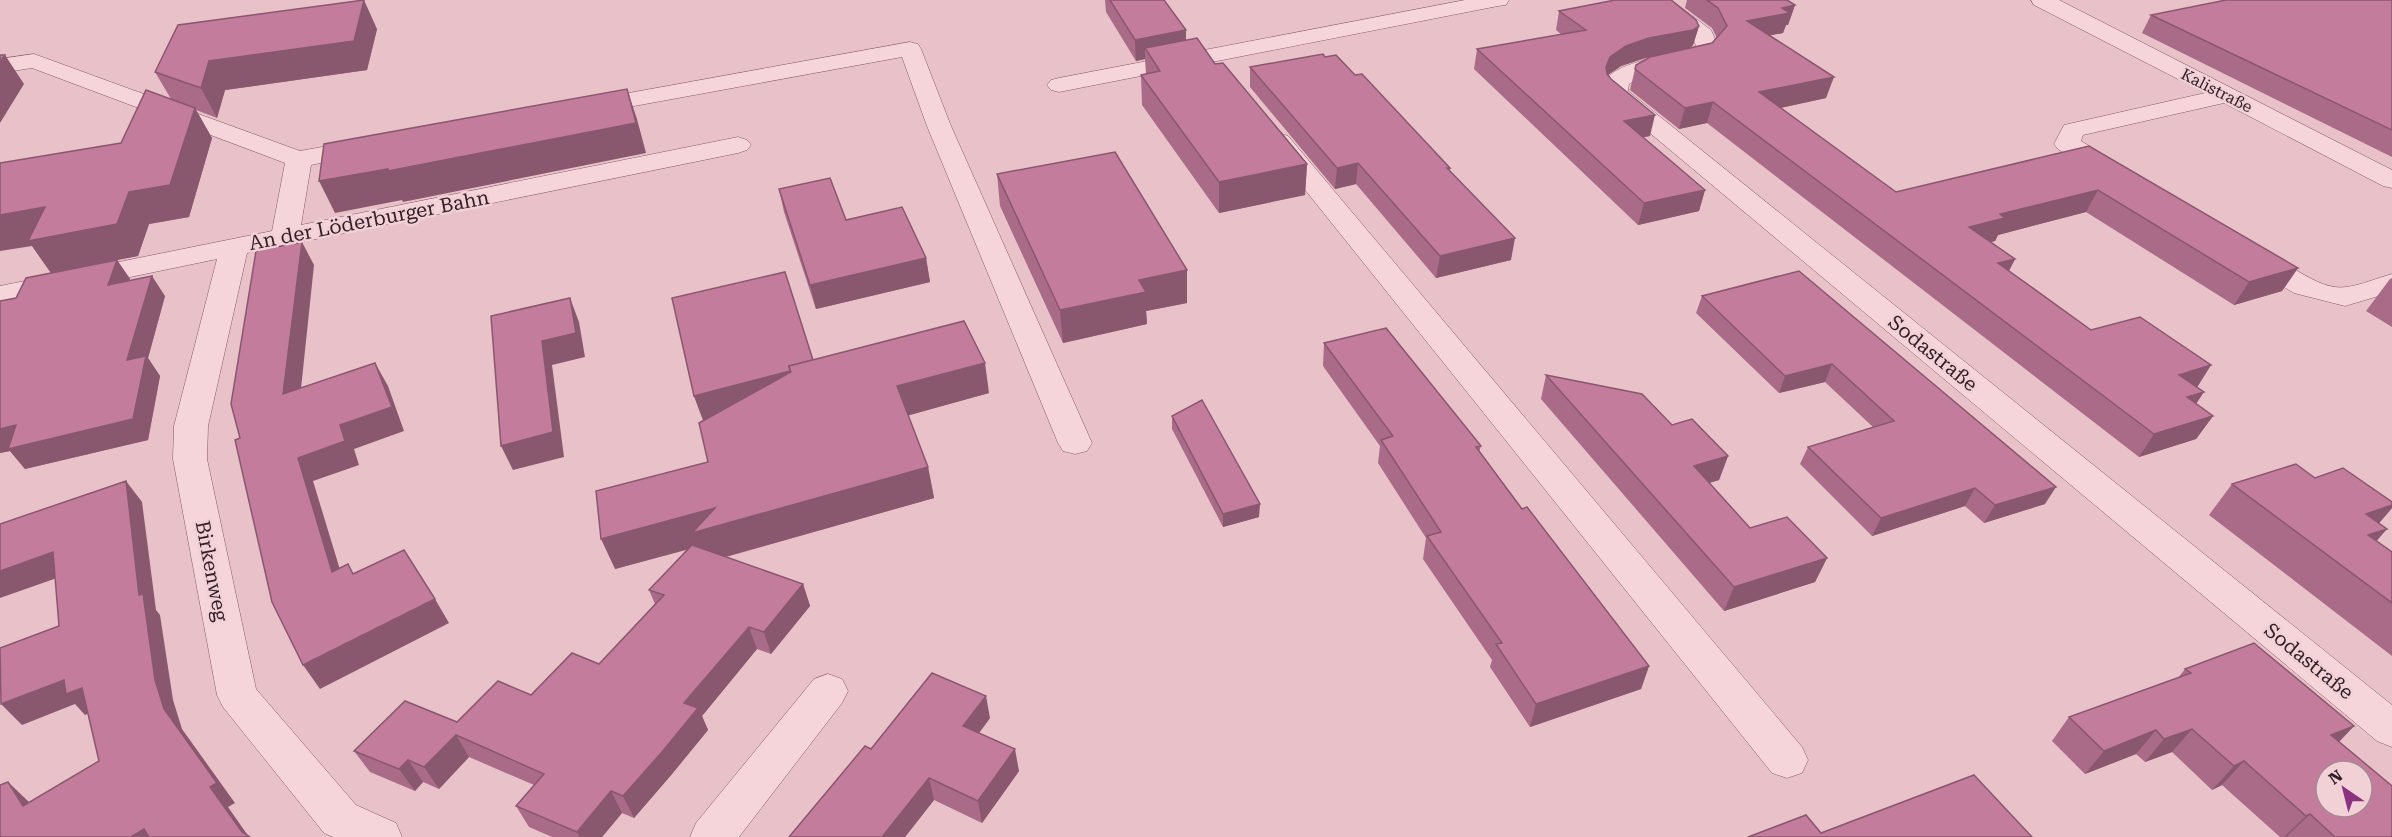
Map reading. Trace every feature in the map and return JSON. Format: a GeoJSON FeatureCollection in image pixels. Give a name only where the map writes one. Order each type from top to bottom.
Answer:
{"type":"FeatureCollection","features":[{"type":"Feature","properties":{"kind":"street"},"geometry":{"type":"LineString","coordinates":[[1059,85],[1498,0]]}},
{"type":"Feature","properties":{"kind":"street","name":"Sodastraße"},"geometry":{"type":"LineString","coordinates":[[1656,0],[1703,35],[1708,47],[1697,57],[1636,70],[1617,81],[1616,93],[2392,729]]}},
{"type":"Feature","properties":{"kind":"street","name":"Kalistraße"},"geometry":{"type":"LineString","coordinates":[[2042,0],[2392,180]]}},
{"type":"Feature","properties":{"kind":"street"},"geometry":{"type":"LineString","coordinates":[[558,112],[910,50],[939,126],[1074,443]]}},
{"type":"Feature","properties":{"kind":"street"},"geometry":{"type":"LineString","coordinates":[[1209,56],[1232,84]]}},
{"type":"Feature","properties":{"kind":"street"},"geometry":{"type":"LineString","coordinates":[[0,66],[34,61],[255,145],[299,159],[393,142]]}},
{"type":"Feature","properties":{"kind":"street"},"geometry":{"type":"LineString","coordinates":[[2136,186],[2067,144],[2073,130],[2229,95]]}},
{"type":"Feature","properties":{"kind":"street"},"geometry":{"type":"LineString","coordinates":[[1262,121],[1787,760]]}},
{"type":"Feature","properties":{"kind":"street","name":"An der Löderburger Bahn"},"geometry":{"type":"LineString","coordinates":[[0,295],[738,145]]}},
{"type":"Feature","properties":{"kind":"street"},"geometry":{"type":"LineString","coordinates":[[285,237],[299,159]]}},
{"type":"Feature","properties":{"kind":"street"},"geometry":{"type":"LineString","coordinates":[[2235,246],[2304,287],[2345,297],[2392,283]]}},
{"type":"Feature","properties":{"kind":"street","name":"Birkenweg"},"geometry":{"type":"LineString","coordinates":[[234,247],[191,426],[190,459],[237,695],[340,819],[380,837]]}},
{"type":"Feature","properties":{"kind":"street"},"geometry":{"type":"LineString","coordinates":[[712,837],[828,692]]}},
{"type":"Feature","properties":{"kind":"building"},"geometry":{"type":"Polygon","coordinates":[[[364,0],[354,41],[209,61],[201,88],[155,72],[178,25],[364,0]]]}},
{"type":"Feature","properties":{"kind":"building"},"geometry":{"type":"Polygon","coordinates":[[[1110,0],[1164,0],[1186,30],[1135,40],[1110,0]]]}},
{"type":"Feature","properties":{"kind":"building"},"geometry":{"type":"Polygon","coordinates":[[[1615,0],[1671,0],[1696,20],[1699,26],[1693,30],[1649,38],[1626,46],[1610,57],[1606,67],[1611,79],[1655,115],[1624,121],[1705,190],[1644,203],[1477,49],[1586,30],[1559,11],[1615,0]]]}},
{"type":"Feature","properties":{"kind":"building"},"geometry":{"type":"Polygon","coordinates":[[[1707,0],[1787,0],[1795,5],[1782,8],[1790,13],[1747,21],[1834,77],[1759,92],[1896,192],[2089,146],[2298,268],[2249,282],[2098,190],[2000,214],[2005,218],[1969,227],[2015,259],[1998,263],[2091,330],[2140,317],[2211,365],[2179,375],[2204,392],[2187,397],[2213,416],[2154,434],[1713,102],[1685,108],[1635,69],[1636,65],[1650,57],[1712,43],[1727,26],[1718,8],[1707,0]]]}},
{"type":"Feature","properties":{"kind":"building"},"geometry":{"type":"Polygon","coordinates":[[[2226,0],[2392,0],[2392,130],[2151,15],[2226,0]]]}},
{"type":"Feature","properties":{"kind":"building"},"geometry":{"type":"Polygon","coordinates":[[[1197,38],[1215,64],[1223,63],[1307,164],[1219,182],[1141,75],[1160,71],[1145,48],[1197,38]]]}},
{"type":"Feature","properties":{"kind":"building"},"geometry":{"type":"Polygon","coordinates":[[[1323,54],[1325,57],[1336,55],[1355,75],[1362,74],[1450,168],[1447,168],[1515,238],[1440,256],[1358,163],[1337,168],[1250,67],[1323,54]]]}},
{"type":"Feature","properties":{"kind":"building"},"geometry":{"type":"Polygon","coordinates":[[[627,89],[636,123],[388,171],[388,169],[319,181],[324,144],[627,89]]]}},
{"type":"Feature","properties":{"kind":"building"},"geometry":{"type":"Polygon","coordinates":[[[146,90],[195,108],[170,185],[129,192],[117,224],[28,241],[45,207],[0,215],[0,163],[121,143],[146,90]]]}},
{"type":"Feature","properties":{"kind":"building"},"geometry":{"type":"Polygon","coordinates":[[[1115,152],[1187,270],[1139,280],[1146,292],[1060,310],[997,174],[1115,152]]]}},
{"type":"Feature","properties":{"kind":"building"},"geometry":{"type":"Polygon","coordinates":[[[830,178],[846,220],[902,207],[926,258],[810,285],[779,189],[830,178]]]}},
{"type":"Feature","properties":{"kind":"building"},"geometry":{"type":"Polygon","coordinates":[[[302,242],[283,394],[375,363],[392,407],[340,425],[345,441],[298,458],[332,572],[348,564],[353,574],[404,550],[435,599],[303,665],[272,602],[235,440],[240,438],[231,404],[256,251],[302,242]]]}},
{"type":"Feature","properties":{"kind":"building"},"geometry":{"type":"Polygon","coordinates":[[[117,260],[108,285],[152,276],[127,360],[146,356],[133,419],[8,449],[16,425],[0,429],[0,301],[16,298],[26,278],[117,260]]]}},
{"type":"Feature","properties":{"kind":"building"},"geometry":{"type":"Polygon","coordinates":[[[1799,271],[2056,487],[1995,505],[1975,488],[1881,518],[1808,447],[1894,421],[1832,364],[1785,376],[1702,296],[1799,271]]]}},
{"type":"Feature","properties":{"kind":"building"},"geometry":{"type":"Polygon","coordinates":[[[785,272],[813,360],[789,366],[790,371],[694,396],[672,298],[785,272]]]}},
{"type":"Feature","properties":{"kind":"building"},"geometry":{"type":"Polygon","coordinates":[[[570,298],[576,333],[542,341],[553,432],[501,446],[491,316],[570,298]]]}},
{"type":"Feature","properties":{"kind":"building"},"geometry":{"type":"Polygon","coordinates":[[[964,321],[985,363],[897,386],[928,467],[692,533],[715,508],[601,539],[596,491],[708,462],[699,423],[791,372],[789,366],[964,321]]]}},
{"type":"Feature","properties":{"kind":"building"},"geometry":{"type":"Polygon","coordinates":[[[1386,328],[1481,446],[1476,447],[1522,509],[1527,507],[1649,666],[1536,704],[1496,644],[1502,643],[1427,536],[1441,532],[1381,440],[1393,436],[1324,343],[1386,328]]]}},
{"type":"Feature","properties":{"kind":"building"},"geometry":{"type":"Polygon","coordinates":[[[1546,375],[1642,394],[1672,425],[1692,419],[1728,456],[1694,466],[1750,528],[1787,517],[1827,558],[1734,587],[1546,375]]]}},
{"type":"Feature","properties":{"kind":"building"},"geometry":{"type":"Polygon","coordinates":[[[1202,400],[1260,504],[1223,514],[1172,416],[1202,400]]]}},
{"type":"Feature","properties":{"kind":"building"},"geometry":{"type":"Polygon","coordinates":[[[2296,464],[2315,478],[2343,468],[2392,502],[2392,505],[2366,514],[2387,529],[2368,535],[2392,552],[2392,603],[2232,484],[2296,464]]]}},
{"type":"Feature","properties":{"kind":"building"},"geometry":{"type":"Polygon","coordinates":[[[126,481],[139,595],[143,594],[155,680],[164,709],[217,783],[210,787],[242,832],[250,837],[149,837],[144,829],[131,837],[0,837],[0,785],[8,782],[23,806],[99,761],[82,688],[66,694],[64,680],[1,704],[0,648],[59,626],[53,552],[0,571],[0,524],[126,481]]]}},
{"type":"Feature","properties":{"kind":"building"},"geometry":{"type":"Polygon","coordinates":[[[692,545],[803,584],[764,632],[749,627],[684,703],[698,708],[662,752],[623,796],[611,791],[577,832],[516,806],[544,774],[456,735],[424,767],[408,760],[399,769],[354,751],[405,701],[457,722],[498,681],[531,695],[572,653],[599,664],[664,595],[649,590],[692,545]]]}},
{"type":"Feature","properties":{"kind":"building"},"geometry":{"type":"Polygon","coordinates":[[[2254,643],[2354,726],[2331,735],[2360,759],[2314,759],[2314,818],[2310,814],[2306,816],[2244,761],[2234,766],[2192,729],[2164,739],[2156,730],[2104,751],[2069,717],[2191,673],[2185,669],[2254,643]]]}},
{"type":"Feature","properties":{"kind":"building"},"geometry":{"type":"Polygon","coordinates":[[[932,673],[986,696],[963,726],[1015,749],[978,801],[929,778],[882,837],[789,837],[865,746],[871,749],[932,673]]]}},
{"type":"Feature","properties":{"kind":"building"},"geometry":{"type":"Polygon","coordinates":[[[2374,771],[2392,786],[2392,837],[2335,837],[2315,819],[2374,819],[2374,771]]]}},
{"type":"Feature","properties":{"kind":"building"},"geometry":{"type":"Polygon","coordinates":[[[1974,775],[2032,837],[1748,837],[1806,815],[1821,833],[1974,775]]]}}]}
